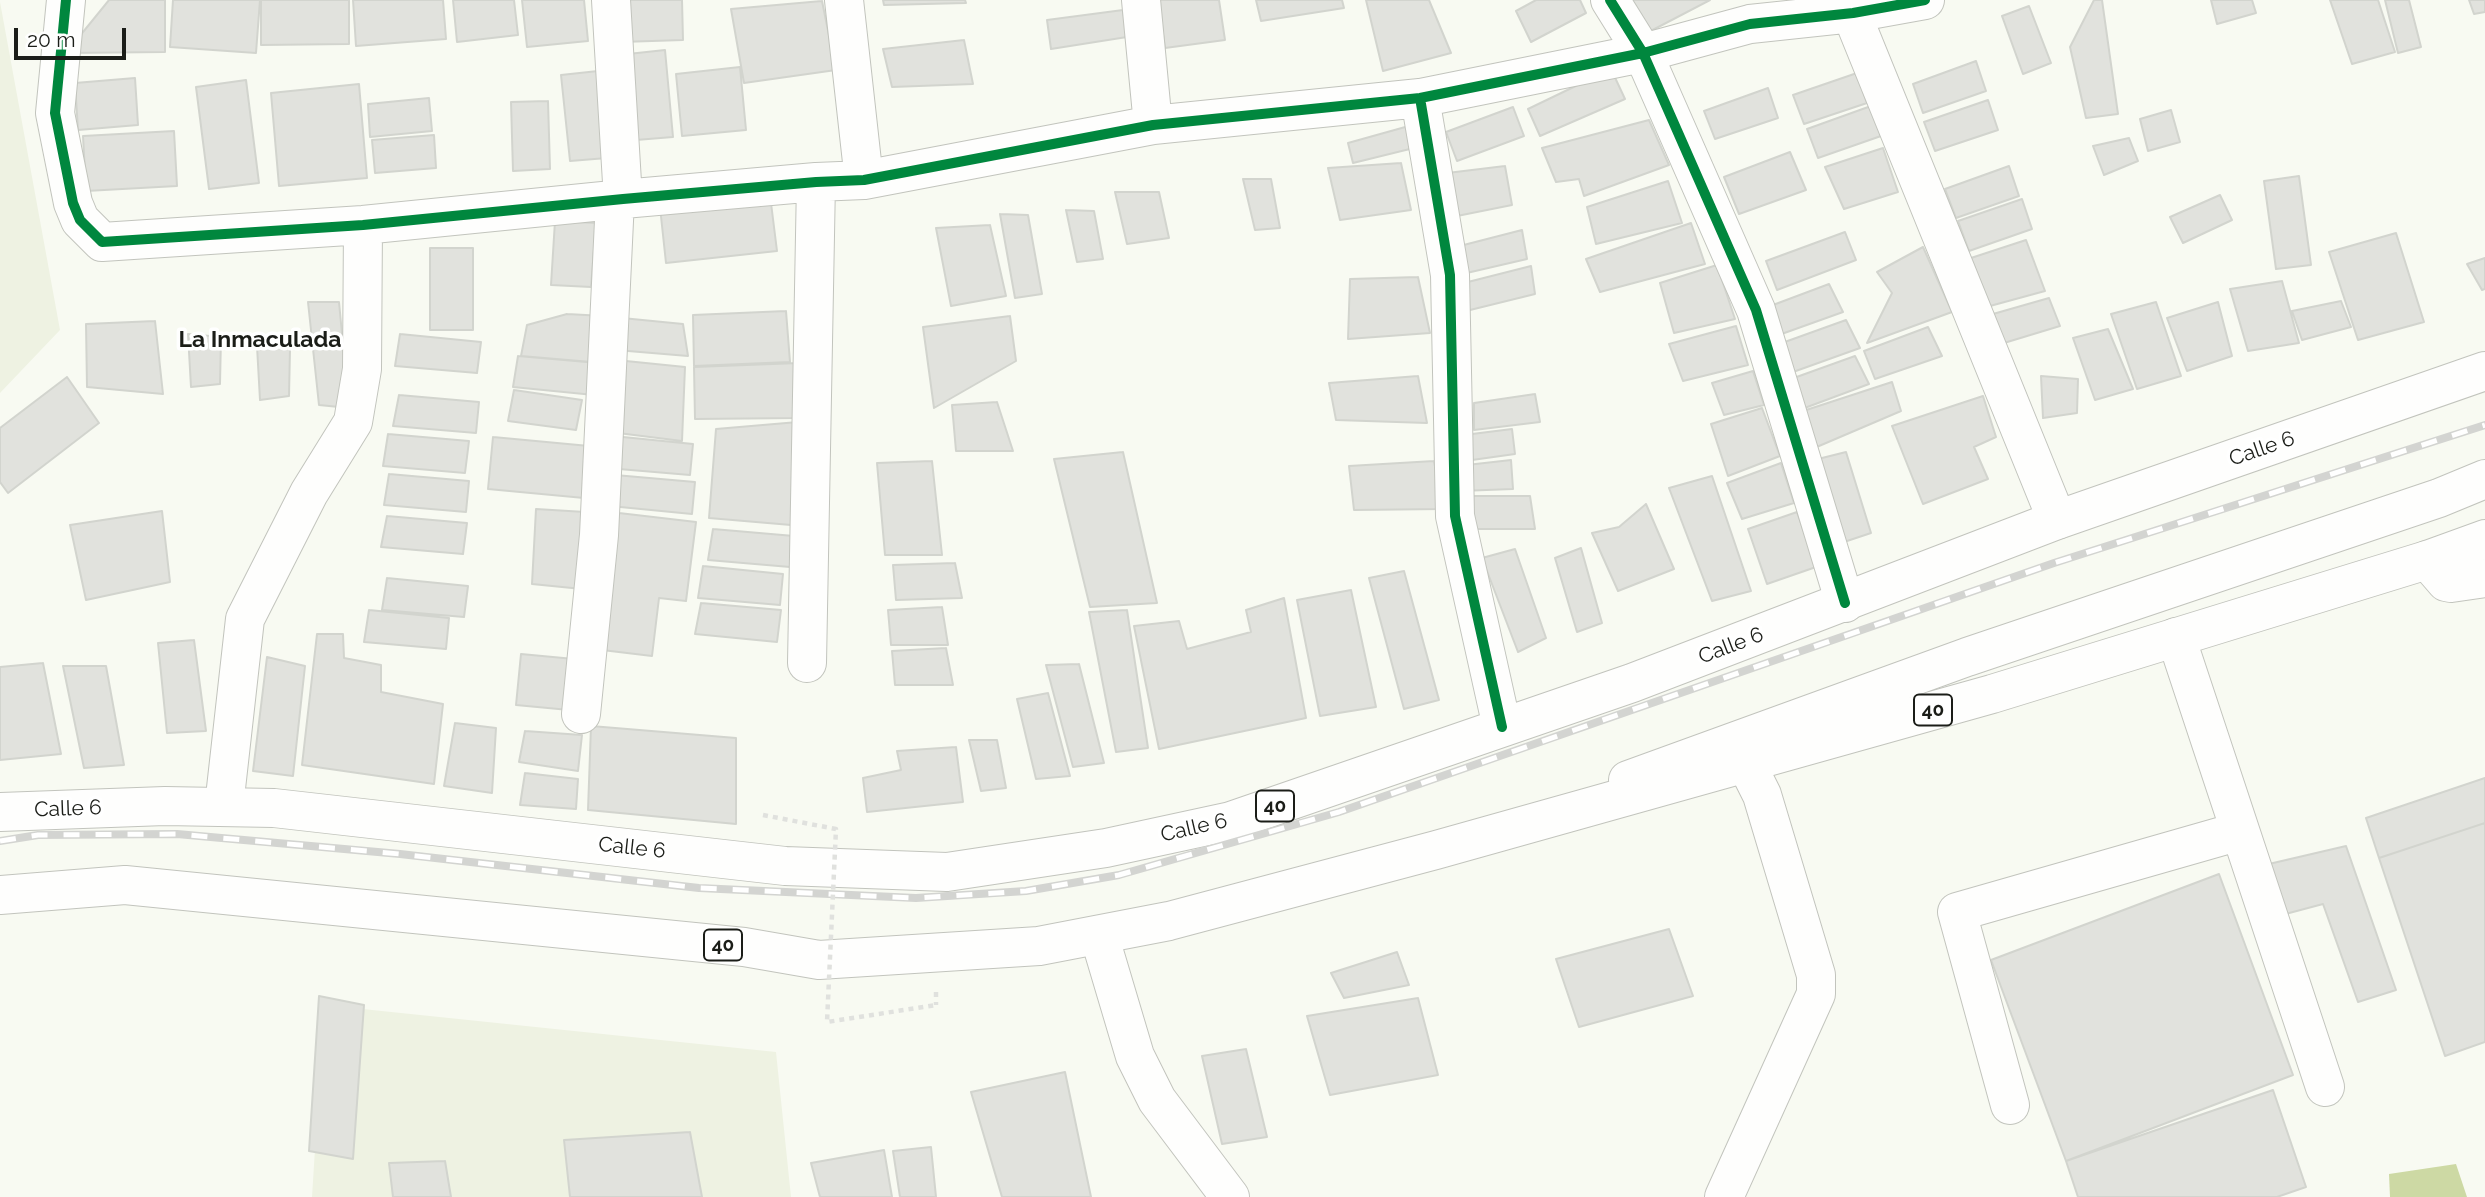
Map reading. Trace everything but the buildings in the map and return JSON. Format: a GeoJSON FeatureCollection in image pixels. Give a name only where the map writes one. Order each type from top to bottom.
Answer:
{"type":"FeatureCollection","features":[{"type":"Feature","properties":{"kind":"main road"},"geometry":{"type":"LineString","coordinates":[[66,0],[55,113],[73,203],[80,220],[102,242],[363,225],[816,182],[864,180],[1153,125],[1420,98],[1643,53],[1750,24],[1850,7],[1925,0]]}},
{"type":"Feature","properties":{"kind":"main road"},"geometry":{"type":"LineString","coordinates":[[581,714],[599,534],[619,200],[611,0]]}},
{"type":"Feature","properties":{"kind":"main road"},"geometry":{"type":"LineString","coordinates":[[844,0],[864,180]]}},
{"type":"Feature","properties":{"kind":"main road"},"geometry":{"type":"LineString","coordinates":[[1141,0],[1153,125]]}},
{"type":"Feature","properties":{"kind":"main road"},"geometry":{"type":"LineString","coordinates":[[1610,0],[1643,53],[1756,310],[1845,603]]}},
{"type":"Feature","properties":{"kind":"main road"},"geometry":{"type":"LineString","coordinates":[[1850,7],[2057,520]]}},
{"type":"Feature","properties":{"kind":"main road"},"geometry":{"type":"LineString","coordinates":[[1420,98],[1451,275],[1455,516],[1502,727]]}},
{"type":"Feature","properties":{"kind":"main road"},"geometry":{"type":"LineString","coordinates":[[807,663],[816,182]]}},
{"type":"Feature","properties":{"kind":"main road"},"geometry":{"type":"LineString","coordinates":[[224,806],[245,619],[309,493],[354,422],[362,369],[363,225]]}},
{"type":"Feature","properties":{"kind":"main road","name":"Calle 6"},"geometry":{"type":"LineString","coordinates":[[0,812],[224,806],[274,808],[785,866],[947,872],[1105,848],[1231,821],[1632,683],[2057,520],[2485,371]]}},
{"type":"Feature","properties":{"kind":"main road"},"geometry":{"type":"LineString","coordinates":[[1436,850],[1967,657],[2439,498],[2485,480]]}},
{"type":"Feature","properties":{"kind":"main road","name":"40"},"geometry":{"type":"LineString","coordinates":[[0,895],[125,885],[744,947],[818,960],[1039,946],[1169,921],[1436,850],[1992,694],[2427,560],[2485,539]]}},
{"type":"Feature","properties":{"kind":"main road"},"geometry":{"type":"LineString","coordinates":[[2427,560],[2445,582],[2485,578]]}},
{"type":"Feature","properties":{"kind":"main road"},"geometry":{"type":"LineString","coordinates":[[2176,637],[2325,1087]]}},
{"type":"Feature","properties":{"kind":"main road"},"geometry":{"type":"LineString","coordinates":[[1724,1197],[1816,994],[1816,975],[1762,795],[1746,763]]}},
{"type":"Feature","properties":{"kind":"main road"},"geometry":{"type":"LineString","coordinates":[[2010,1105],[1957,912],[2240,831]]}},
{"type":"Feature","properties":{"kind":"main road"},"geometry":{"type":"LineString","coordinates":[[1099,935],[1135,1056],[1157,1100],[1230,1197]]}},
{"type":"Feature","properties":{"kind":"path"},"geometry":{"type":"LineString","coordinates":[[763,816],[836,829],[827,1022],[936,1005]]}},
{"type":"Feature","properties":{"kind":"shaded area"},"geometry":{"type":"Polygon","coordinates":[[[0,2],[60,330],[0,393],[0,2]]]}},
{"type":"Feature","properties":{"kind":"shaded area"},"geometry":{"type":"Polygon","coordinates":[[[324,1005],[776,1052],[791,1197],[312,1197],[324,1005]]]}},
{"type":"Feature","properties":{"kind":"shaded area"},"geometry":{"type":"Polygon","coordinates":[[[2456,1164],[2467,1197],[2390,1197],[2389,1174],[2456,1164]]]}},
{"type":"Feature","properties":{"kind":"railway"},"geometry":{"type":"LineString","coordinates":[[0,841],[38,835],[177,834],[400,854],[699,888],[916,898],[1026,891],[1119,875],[1339,812],[2054,563],[2485,425]]}},
{"type":"Feature","properties":{"kind":"cycle path"},"geometry":{"type":"LineString","coordinates":[[66,0],[55,113],[73,203],[80,220],[102,242],[363,225],[623,199],[864,180],[1153,125],[1420,98],[1643,53],[1750,24],[1853,13],[1925,0]]}},
{"type":"Feature","properties":{"kind":"cycle path"},"geometry":{"type":"LineString","coordinates":[[1610,0],[1643,53],[1756,310],[1845,603]]}},
{"type":"Feature","properties":{"kind":"cycle path"},"geometry":{"type":"LineString","coordinates":[[1420,98],[1450,275],[1455,516],[1502,727]]}},
{"type":"Feature","properties":{"kind":"district","name":"La Inmaculada"},"geometry":{"type":"Point","coordinates":[260,340]}}]}
